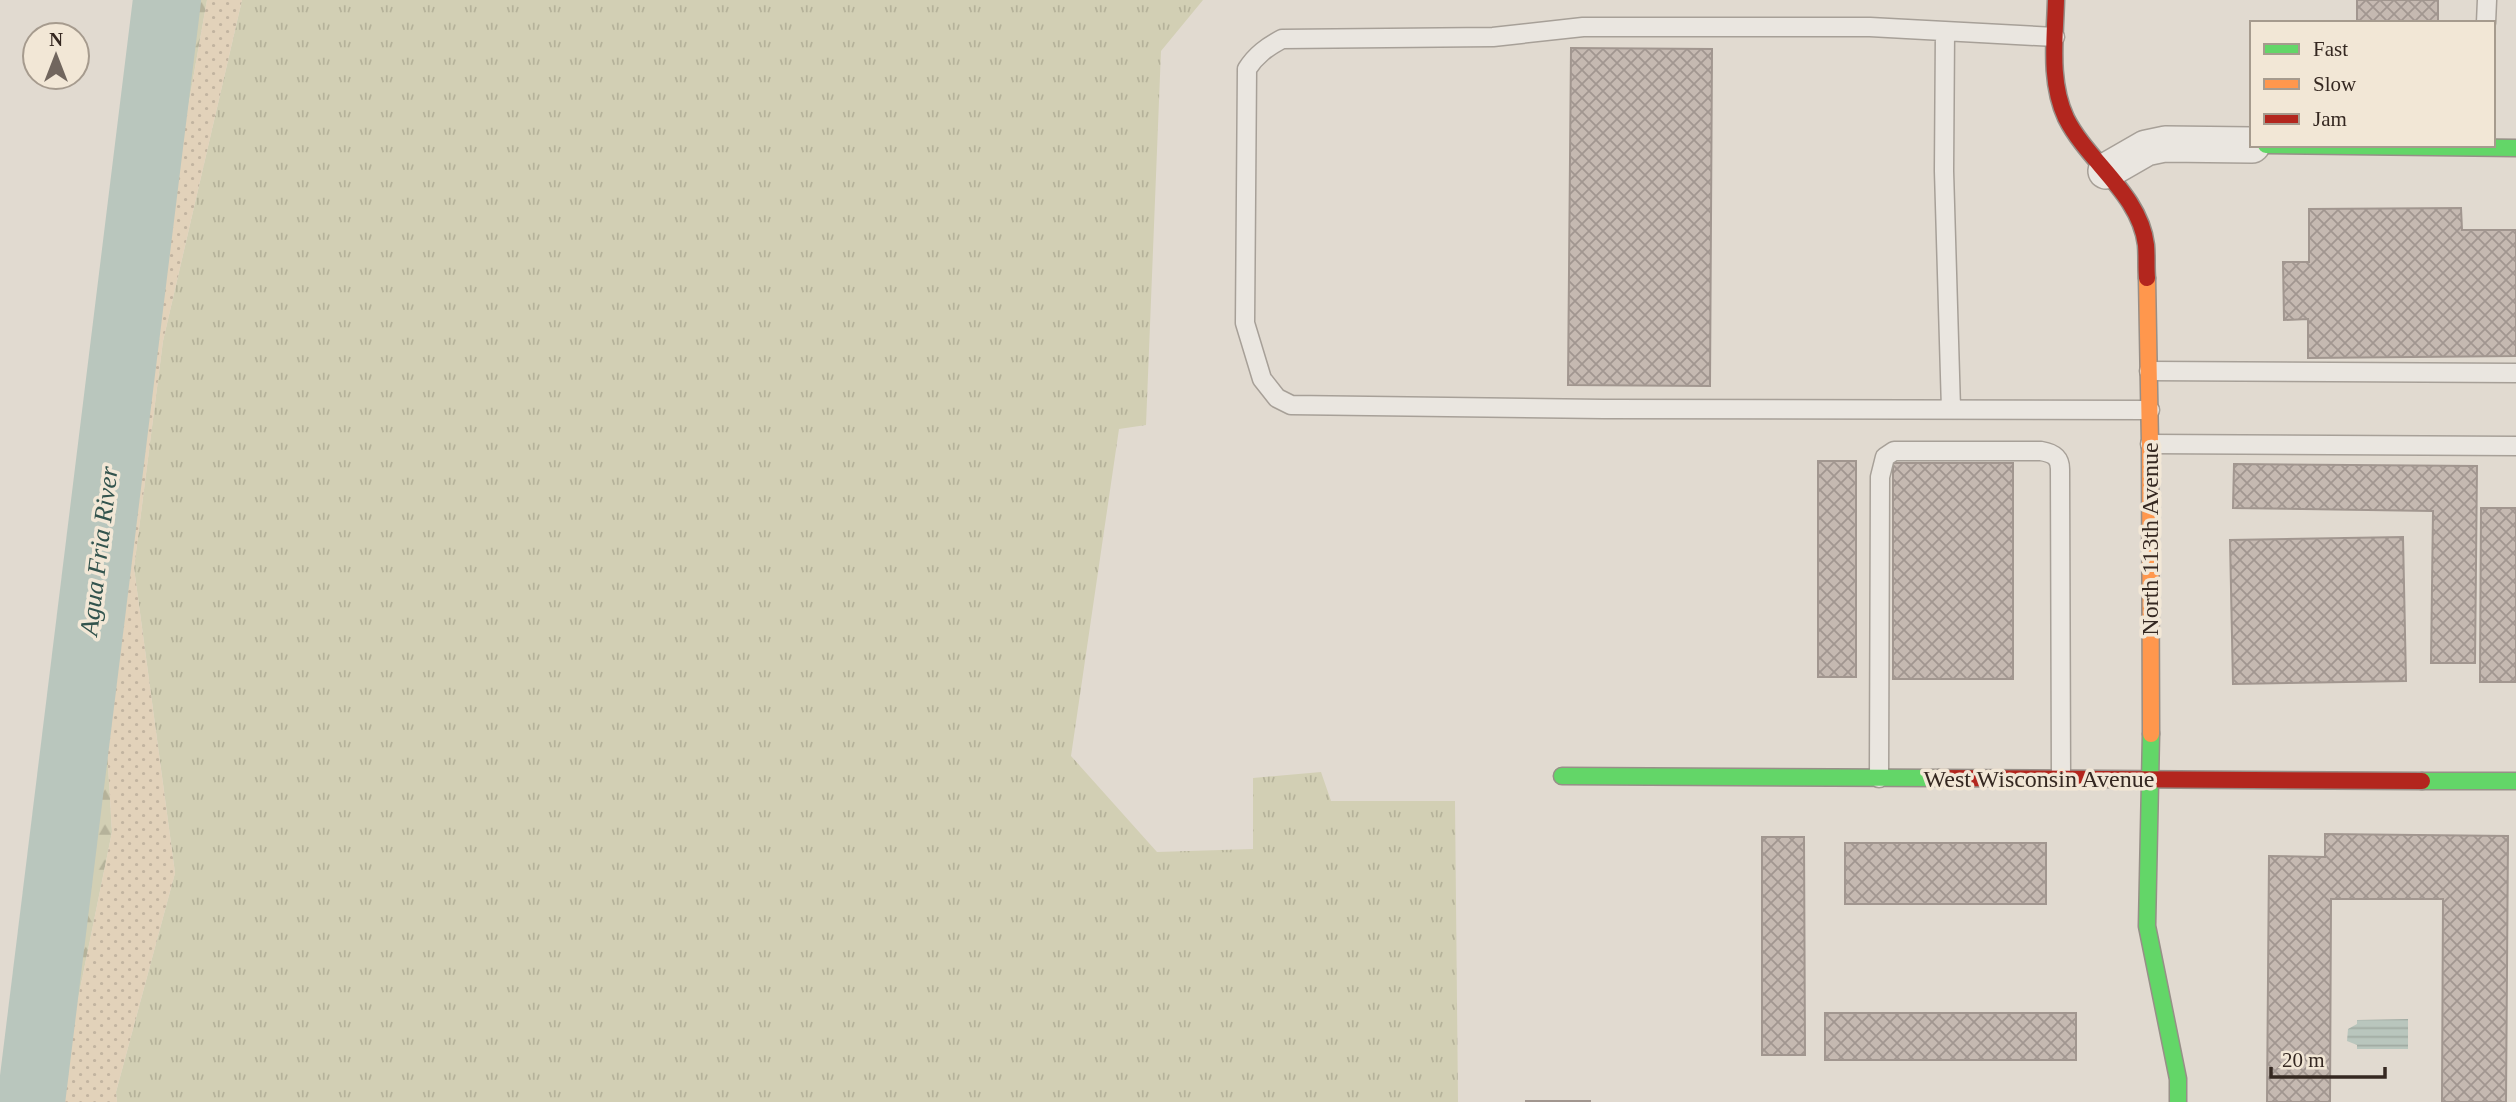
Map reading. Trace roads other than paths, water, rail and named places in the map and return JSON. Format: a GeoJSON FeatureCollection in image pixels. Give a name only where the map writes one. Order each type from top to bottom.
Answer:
{"type":"FeatureCollection","features":[{"type":"Feature","properties":{"kind":"street","name":"North 113th Avenue"},"geometry":{"type":"LineString","coordinates":[[2056,0],[2057,94],[2065,116],[2071,128],[2106,171],[2144,231],[2150,410],[2151,779],[2147,926],[2178,1079],[2178,1102]]}},
{"type":"Feature","properties":{"kind":"street"},"geometry":{"type":"LineString","coordinates":[[2106,171],[2146,148],[2165,144],[2250,145]]}},
{"type":"Feature","properties":{"kind":"street"},"geometry":{"type":"LineString","coordinates":[[2483,147],[2516,148]]}},
{"type":"Feature","properties":{"kind":"street","name":"West Wisconsin Avenue"},"geometry":{"type":"LineString","coordinates":[[1562,776],[2516,781]]}},
{"type":"Feature","properties":{"kind":"lane"},"geometry":{"type":"LineString","coordinates":[[2486,21],[2487,0]]}},
{"type":"Feature","properties":{"kind":"lane"},"geometry":{"type":"LineString","coordinates":[[2055,37],[1870,27],[1583,27],[1493,37],[1282,39],[1267,47],[1247,69],[1245,323],[1262,379],[1277,398],[1291,405],[1604,409],[2150,410]]}},
{"type":"Feature","properties":{"kind":"lane"},"geometry":{"type":"LineString","coordinates":[[1945,31],[1944,171],[1951,409]]}},
{"type":"Feature","properties":{"kind":"lane"},"geometry":{"type":"LineString","coordinates":[[2149,371],[2516,373]]}},
{"type":"Feature","properties":{"kind":"lane"},"geometry":{"type":"LineString","coordinates":[[2150,444],[2516,446]]}},
{"type":"Feature","properties":{"kind":"lane"},"geometry":{"type":"LineString","coordinates":[[1879,778],[1880,477],[1885,457],[1894,451],[2041,451],[2057,457],[2060,461],[2061,779]]}},
{"type":"Feature","properties":{"kind":"waterway","name":"Agua Fria River"},"geometry":{"type":"LineString","coordinates":[[31,1102],[167,0]]}}]}
